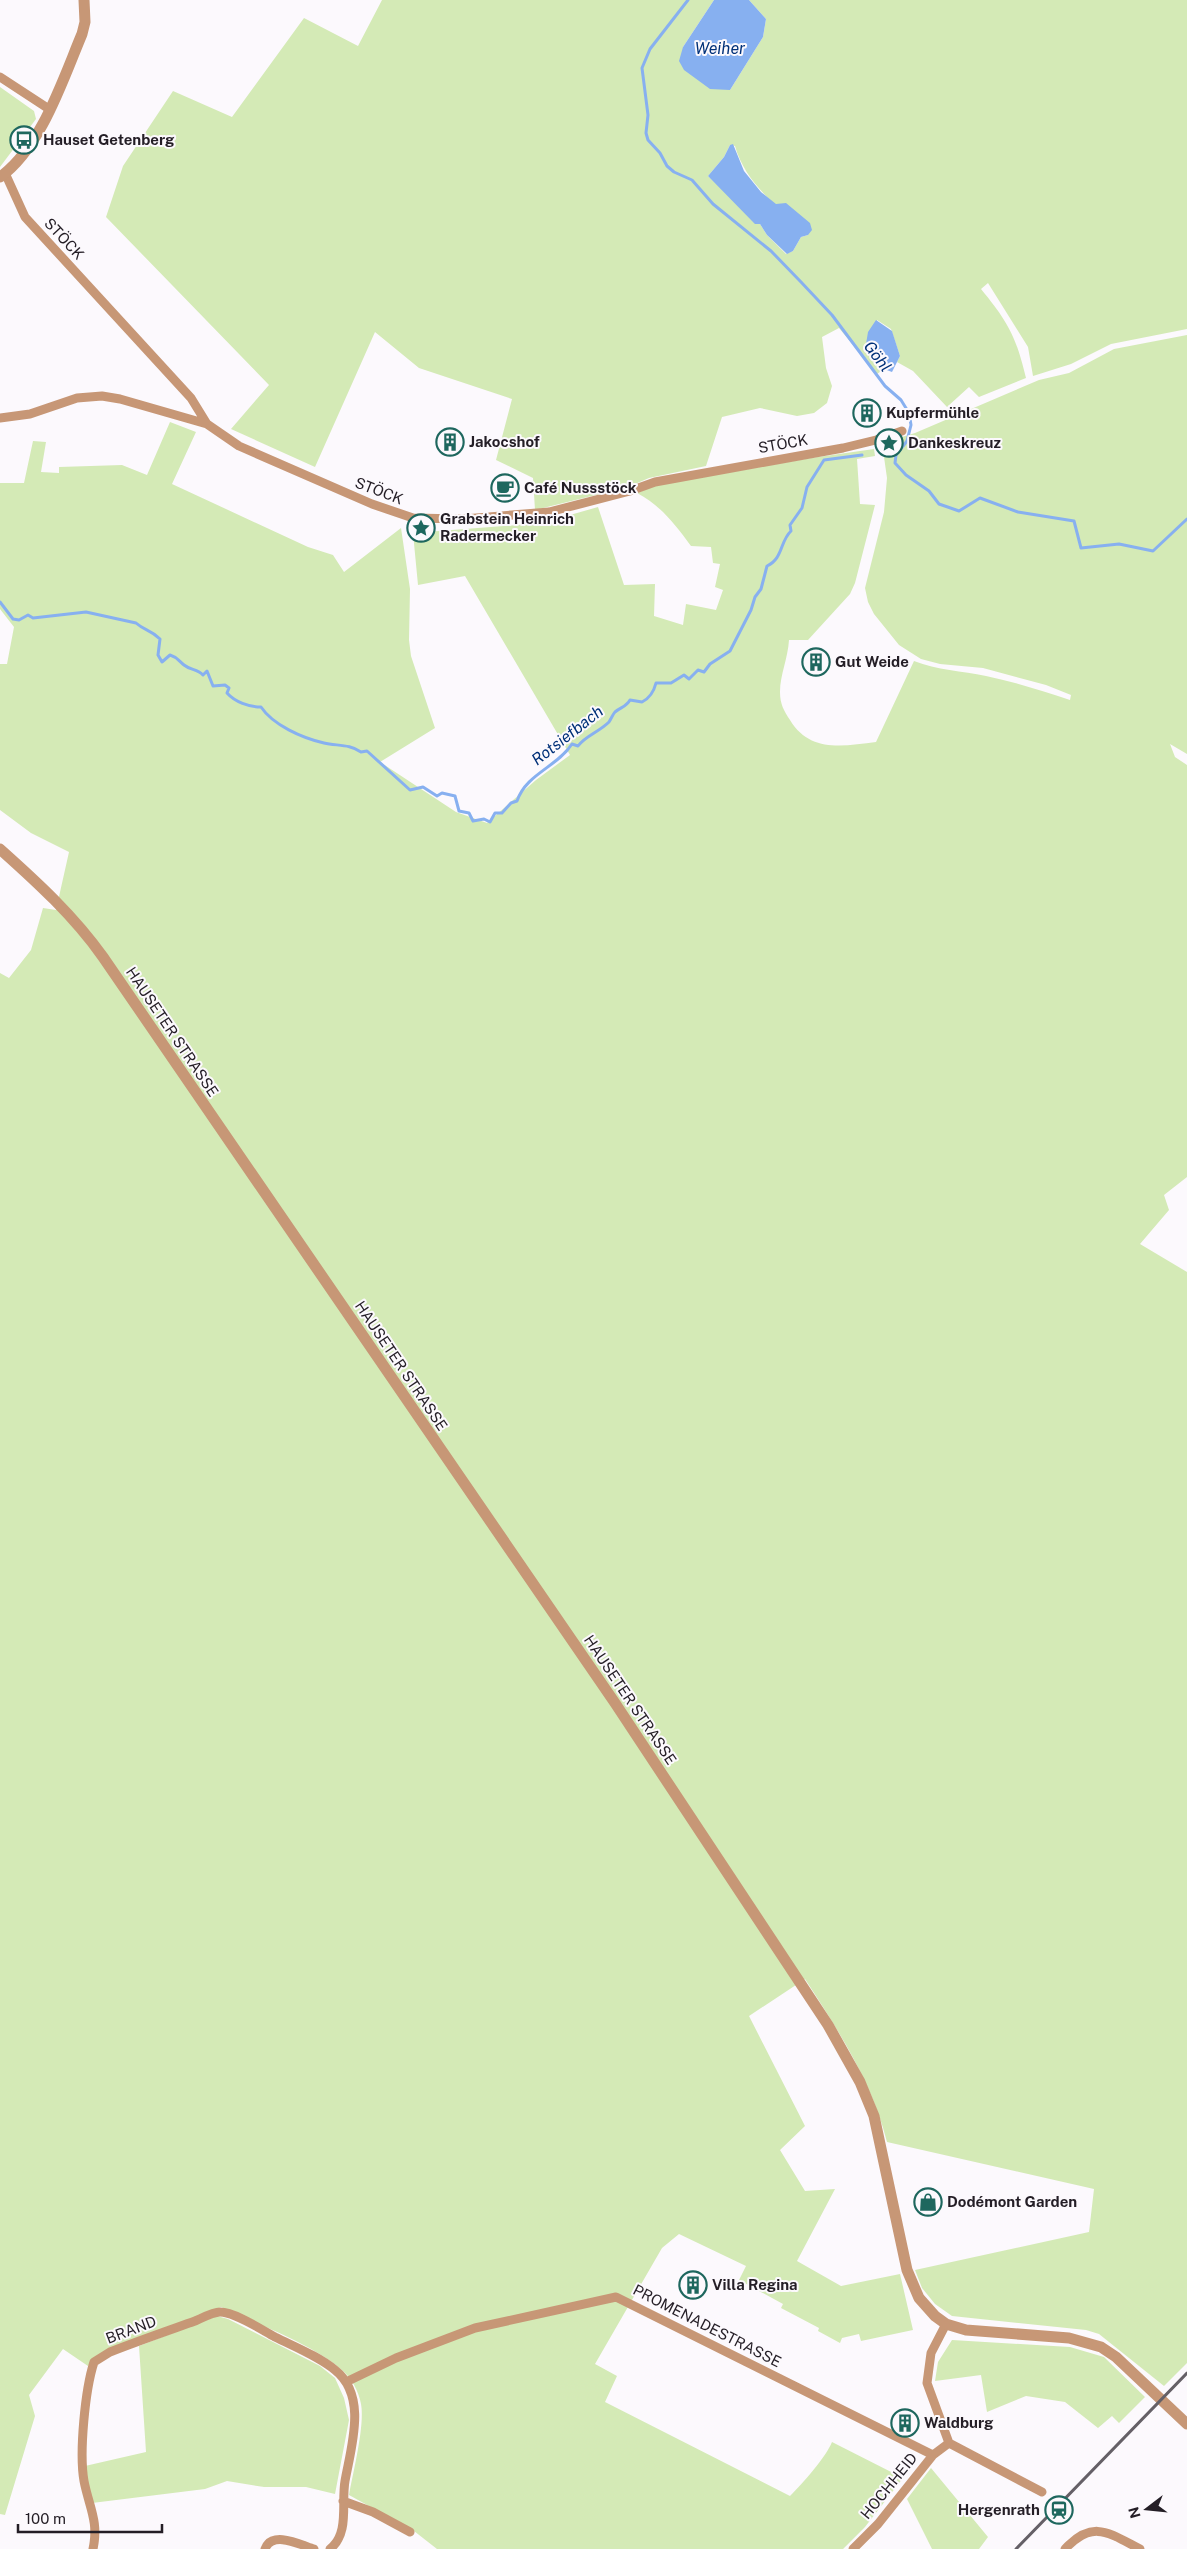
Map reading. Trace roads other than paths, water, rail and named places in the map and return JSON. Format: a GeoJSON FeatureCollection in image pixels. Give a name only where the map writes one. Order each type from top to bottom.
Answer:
{"type":"FeatureCollection","features":[{"type":"Feature","properties":{"kind":"street"},"geometry":{"type":"LineString","coordinates":[[3,175],[29,146],[49,109],[82,34],[88,2]]}},
{"type":"Feature","properties":{"kind":"street"},"geometry":{"type":"LineString","coordinates":[[0,77],[49,109]]}},
{"type":"Feature","properties":{"kind":"street","name":"STÖCK"},"geometry":{"type":"LineString","coordinates":[[3,175],[25,217],[191,398],[207,424],[239,446],[372,504],[413,518],[440,519],[549,512],[630,491],[655,482],[843,448],[902,431]]}},
{"type":"Feature","properties":{"kind":"street"},"geometry":{"type":"LineString","coordinates":[[0,418],[30,414],[77,398],[102,396],[120,399],[207,424]]}},
{"type":"Feature","properties":{"kind":"street","name":"HAUSETER STRASSE"},"geometry":{"type":"LineString","coordinates":[[0,849],[86,933],[615,1703],[828,2025],[860,2082],[874,2116],[912,2283],[926,2307],[946,2324]]}},
{"type":"Feature","properties":{"kind":"street","name":"PROMENADESTRASSE"},"geometry":{"type":"LineString","coordinates":[[346,2382],[396,2358],[475,2328],[616,2297],[933,2455]]}},
{"type":"Feature","properties":{"kind":"street","name":"BRAND"},"geometry":{"type":"LineString","coordinates":[[93,2549],[96,2520],[84,2481],[82,2459],[87,2398],[94,2362],[110,2352],[220,2312],[242,2320],[315,2358],[335,2370],[346,2382]]}},
{"type":"Feature","properties":{"kind":"street"},"geometry":{"type":"LineString","coordinates":[[1042,2492],[949,2443],[928,2383],[932,2353],[946,2324],[989,2332],[1070,2338],[1101,2347],[1116,2357],[1187,2424]]}},
{"type":"Feature","properties":{"kind":"street"},"geometry":{"type":"LineString","coordinates":[[330,2549],[341,2531],[342,2495],[355,2424],[354,2402],[346,2382]]}},
{"type":"Feature","properties":{"kind":"street","name":"HOCHHEID"},"geometry":{"type":"LineString","coordinates":[[853,2549],[878,2524],[933,2455],[949,2443]]}},
{"type":"Feature","properties":{"kind":"street"},"geometry":{"type":"LineString","coordinates":[[343,2501],[373,2512],[410,2532]]}},
{"type":"Feature","properties":{"kind":"street"},"geometry":{"type":"LineString","coordinates":[[1065,2549],[1078,2537],[1093,2530],[1110,2534],[1140,2549]]}},
{"type":"Feature","properties":{"kind":"street"},"geometry":{"type":"LineString","coordinates":[[266,2549],[272,2541],[281,2539],[314,2549]]}},
{"type":"Feature","properties":{"kind":"water","name":"Weiher"},"geometry":{"type":"Polygon","coordinates":[[[714,0],[749,0],[766,19],[763,37],[730,90],[710,89],[684,70],[679,61],[683,47],[714,0]]]}},
{"type":"Feature","properties":{"kind":"water"},"geometry":{"type":"Polygon","coordinates":[[[733,144],[744,171],[761,192],[776,204],[786,203],[810,223],[812,230],[808,235],[801,237],[793,251],[787,254],[767,235],[760,224],[755,224],[708,176],[724,157],[730,145],[733,144]]]}},
{"type":"Feature","properties":{"kind":"water"},"geometry":{"type":"Polygon","coordinates":[[[876,320],[892,331],[900,356],[892,372],[884,369],[865,350],[868,332],[876,320]]]}},
{"type":"Feature","properties":{"kind":"waterway","name":"Göhl"},"geometry":{"type":"LineString","coordinates":[[688,0],[650,49],[642,68],[648,115],[646,133],[648,140],[660,153],[667,166],[674,172],[692,180],[713,204],[771,251],[832,315],[885,386],[901,400],[909,413],[911,425],[907,441],[896,455],[895,463],[906,475],[929,491],[939,504],[959,511],[980,498],[1018,512],[1074,521],[1081,548],[1119,544],[1153,551],[1187,519]]}},
{"type":"Feature","properties":{"kind":"waterway","name":"Rotsiefbach"},"geometry":{"type":"LineString","coordinates":[[887,452],[892,451],[896,455]]}},
{"type":"Feature","properties":{"kind":"waterway","name":"Rotsiefbach"},"geometry":{"type":"LineString","coordinates":[[0,602],[13,619],[19,620],[28,615],[33,618],[86,612],[136,623],[160,639],[158,655],[162,662],[170,655],[186,667],[203,675],[207,671],[213,686],[225,685],[229,688],[227,693],[234,699],[247,705],[261,707],[273,720],[289,730],[315,741],[348,746],[361,752],[367,751],[410,790],[423,787],[437,796],[442,793],[455,796],[459,811],[469,813],[473,821],[484,819],[490,822],[495,813],[502,813],[511,803],[517,801],[521,792],[534,777],[558,759],[572,744],[578,746],[584,739],[609,722],[615,712],[625,706],[630,700],[642,702],[651,694],[656,683],[671,683],[684,675],[689,679],[698,670],[704,672],[710,664],[730,651],[751,610],[755,597],[761,589],[767,566],[779,554],[787,535],[791,531],[790,525],[802,508],[807,487],[824,460],[862,455]]}},
{"type":"Feature","properties":{"kind":"railway"},"geometry":{"type":"LineString","coordinates":[[1016,2549],[1187,2373]]}},
{"type":"Feature","properties":{"kind":"place","name":"Hauset Getenberg"},"geometry":{"type":"Point","coordinates":[24,140]}},
{"type":"Feature","properties":{"kind":"place","name":"Kupfermühle"},"geometry":{"type":"Point","coordinates":[867,413]}},
{"type":"Feature","properties":{"kind":"place","name":"Jakocshof"},"geometry":{"type":"Point","coordinates":[450,442]}},
{"type":"Feature","properties":{"kind":"place","name":"Dankeskreuz"},"geometry":{"type":"Point","coordinates":[889,443]}},
{"type":"Feature","properties":{"kind":"place","name":"Café Nussstöck"},"geometry":{"type":"Point","coordinates":[505,488]}},
{"type":"Feature","properties":{"kind":"place","name":"Grabstein Heinrich Radermecker"},"geometry":{"type":"Point","coordinates":[421,528]}},
{"type":"Feature","properties":{"kind":"place","name":"Gut Weide"},"geometry":{"type":"Point","coordinates":[816,662]}},
{"type":"Feature","properties":{"kind":"place","name":"Dodémont Garden"},"geometry":{"type":"Point","coordinates":[928,2202]}},
{"type":"Feature","properties":{"kind":"place","name":"Villa Regina"},"geometry":{"type":"Point","coordinates":[693,2285]}},
{"type":"Feature","properties":{"kind":"place","name":"Waldburg"},"geometry":{"type":"Point","coordinates":[905,2423]}},
{"type":"Feature","properties":{"kind":"place","name":"Hergenrath"},"geometry":{"type":"Point","coordinates":[1059,2510]}}]}
